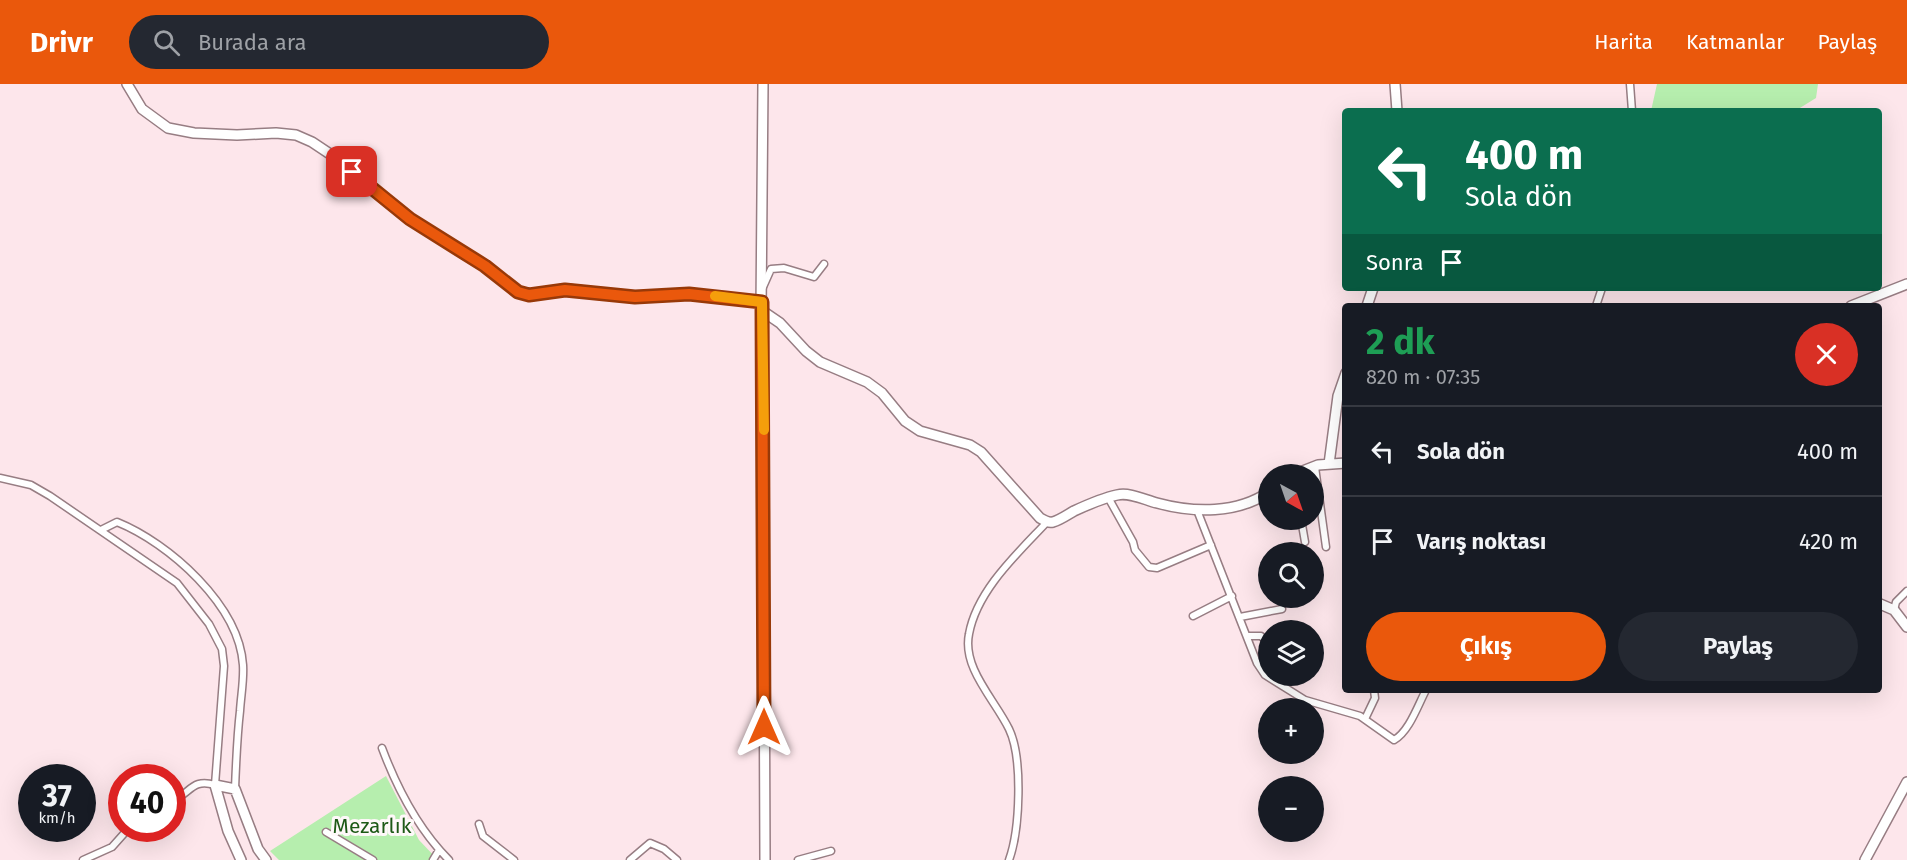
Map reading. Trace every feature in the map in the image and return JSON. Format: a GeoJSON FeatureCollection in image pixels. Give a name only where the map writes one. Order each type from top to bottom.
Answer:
{"type":"FeatureCollection","features":[{"type":"Feature","properties":{"kind":"street"},"geometry":{"type":"LineString","coordinates":[[127,84],[142,109],[168,128],[194,133],[229,135],[276,133],[296,135],[312,142],[336,158],[410,219],[485,266],[518,292],[529,295],[565,290],[635,297],[689,294],[761,306],[806,351],[820,362],[867,382],[882,393],[905,421],[920,431],[970,446],[981,452],[1040,518],[1047,522],[1118,494],[1130,495],[1176,508],[1197,510],[1232,508],[1258,499]]}},
{"type":"Feature","properties":{"kind":"street"},"geometry":{"type":"LineString","coordinates":[[763,84],[763,288],[761,306],[765,860]]}},
{"type":"Feature","properties":{"kind":"street"},"geometry":{"type":"LineString","coordinates":[[1395,84],[1397,108]]}},
{"type":"Feature","properties":{"kind":"street"},"geometry":{"type":"LineString","coordinates":[[1630,84],[1632,108]]}},
{"type":"Feature","properties":{"kind":"street"},"geometry":{"type":"LineString","coordinates":[[763,288],[771,269],[784,268],[814,276],[824,264]]}},
{"type":"Feature","properties":{"kind":"street"},"geometry":{"type":"LineString","coordinates":[[1859,303],[1907,284]]}},
{"type":"Feature","properties":{"kind":"street"},"geometry":{"type":"LineString","coordinates":[[1329,464],[1338,396],[1342,384]]}},
{"type":"Feature","properties":{"kind":"street"},"geometry":{"type":"LineString","coordinates":[[1324,465],[1342,463]]}},
{"type":"Feature","properties":{"kind":"street"},"geometry":{"type":"LineString","coordinates":[[0,478],[31,485],[177,583],[209,624],[222,649],[224,684],[215,786],[228,831],[242,860]]}},
{"type":"Feature","properties":{"kind":"street"},"geometry":{"type":"LineString","coordinates":[[1109,499],[1133,542],[1135,550],[1149,567],[1157,568],[1211,545]]}},
{"type":"Feature","properties":{"kind":"street"},"geometry":{"type":"LineString","coordinates":[[1197,510],[1257,663],[1264,675],[1305,700],[1365,719],[1394,740],[1400,737],[1406,728],[1424,693]]}},
{"type":"Feature","properties":{"kind":"street"},"geometry":{"type":"LineString","coordinates":[[101,530],[117,522],[164,551],[189,569],[225,614],[239,643],[243,665],[235,789],[258,849],[266,860]]}},
{"type":"Feature","properties":{"kind":"street"},"geometry":{"type":"LineString","coordinates":[[1009,860],[1015,844],[1018,805],[1016,758],[1010,731],[977,674],[969,651],[969,633],[979,607],[992,585],[1047,522]]}},
{"type":"Feature","properties":{"kind":"street"},"geometry":{"type":"LineString","coordinates":[[1303,530],[1305,542]]}},
{"type":"Feature","properties":{"kind":"street"},"geometry":{"type":"LineString","coordinates":[[1324,530],[1326,547]]}},
{"type":"Feature","properties":{"kind":"street"},"geometry":{"type":"LineString","coordinates":[[1894,610],[1896,602],[1907,591]]}},
{"type":"Feature","properties":{"kind":"street"},"geometry":{"type":"LineString","coordinates":[[1192,616],[1232,596]]}},
{"type":"Feature","properties":{"kind":"street"},"geometry":{"type":"LineString","coordinates":[[1882,605],[1894,610],[1907,627]]}},
{"type":"Feature","properties":{"kind":"street"},"geometry":{"type":"LineString","coordinates":[[1240,617],[1282,609]]}},
{"type":"Feature","properties":{"kind":"street"},"geometry":{"type":"LineString","coordinates":[[1248,636],[1258,636]]}},
{"type":"Feature","properties":{"kind":"street"},"geometry":{"type":"LineString","coordinates":[[1365,719],[1375,698],[1374,693]]}},
{"type":"Feature","properties":{"kind":"street"},"geometry":{"type":"LineString","coordinates":[[382,748],[405,799],[423,829],[449,860]]}},
{"type":"Feature","properties":{"kind":"street"},"geometry":{"type":"LineString","coordinates":[[186,792],[196,783],[205,782],[235,789]]}},
{"type":"Feature","properties":{"kind":"street"},"geometry":{"type":"LineString","coordinates":[[1865,860],[1907,782]]}},
{"type":"Feature","properties":{"kind":"street"},"geometry":{"type":"LineString","coordinates":[[479,824],[483,836],[514,860]]}},
{"type":"Feature","properties":{"kind":"street"},"geometry":{"type":"LineString","coordinates":[[326,832],[373,860]]}},
{"type":"Feature","properties":{"kind":"street"},"geometry":{"type":"LineString","coordinates":[[83,860],[112,847],[116,842]]}},
{"type":"Feature","properties":{"kind":"street"},"geometry":{"type":"LineString","coordinates":[[630,860],[650,843],[664,849],[676,860]]}},
{"type":"Feature","properties":{"kind":"street"},"geometry":{"type":"LineString","coordinates":[[433,860],[440,850]]}},
{"type":"Feature","properties":{"kind":"street"},"geometry":{"type":"LineString","coordinates":[[798,860],[831,851]]}},
{"type":"Feature","properties":{"kind":"green space"},"geometry":{"type":"Polygon","coordinates":[[[1657,84],[1818,84],[1816,98],[1800,108],[1652,108],[1657,84]]]}},
{"type":"Feature","properties":{"kind":"green space","name":"Mezarlık"},"geometry":{"type":"Polygon","coordinates":[[[386,776],[419,840],[438,860],[279,860],[270,851],[386,776]]]}},
{"type":"Feature","properties":{"kind":"slow traffic"},"geometry":{"type":"LineString","coordinates":[[715,296],[762,302],[764,430]]}},
{"type":"Feature","properties":{"kind":"route"},"geometry":{"type":"LineString","coordinates":[[352,172],[410,219],[485,266],[518,292],[529,295],[565,290],[635,297],[689,294],[762,302],[764,727]]}}]}
